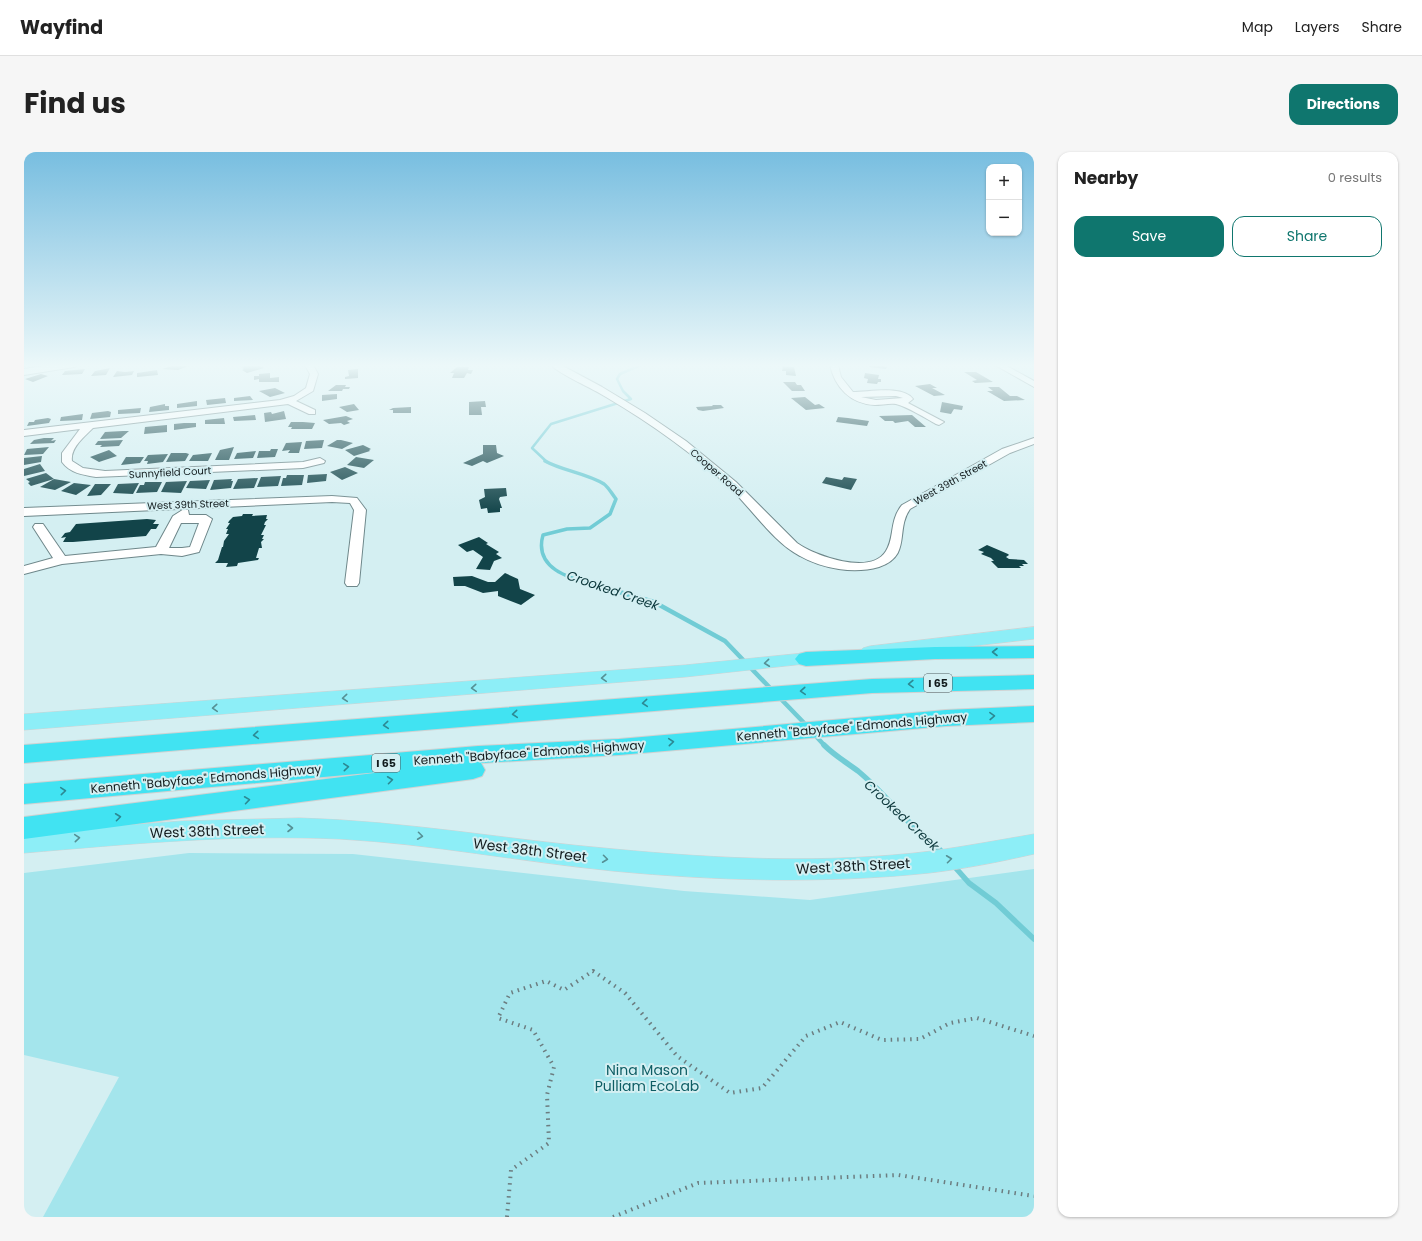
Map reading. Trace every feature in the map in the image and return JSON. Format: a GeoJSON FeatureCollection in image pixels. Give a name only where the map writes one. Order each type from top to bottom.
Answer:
{"type":"FeatureCollection","features":[{"type":"Feature","properties":{"kind":"highway"},"geometry":{"type":"LineString","coordinates":[[806,659],[935,653],[1034,652]]}},
{"type":"Feature","properties":{"kind":"highway","name":"I 65"},"geometry":{"type":"LineString","coordinates":[[24,754],[842,688],[932,683],[1034,682]]}},
{"type":"Feature","properties":{"kind":"highway","name":"Kenneth \"Babyface\" Edmonds Highway"},"geometry":{"type":"LineString","coordinates":[[24,794],[478,755],[619,747],[883,723],[1034,714]]}},
{"type":"Feature","properties":{"kind":"highway"},"geometry":{"type":"LineString","coordinates":[[24,828],[458,772],[619,747]]}},
{"type":"Feature","properties":{"kind":"main road"},"geometry":{"type":"LineString","coordinates":[[24,722],[685,672],[1034,633]]}},
{"type":"Feature","properties":{"kind":"main road","name":"West 38th Street"},"geometry":{"type":"LineString","coordinates":[[24,843],[116,835],[230,828],[340,829],[416,836],[613,860],[704,866],[813,869],[950,859],[1030,845]]}},
{"type":"Feature","properties":{"kind":"street"},"geometry":{"type":"LineString","coordinates":[[24,433],[189,415]]}},
{"type":"Feature","properties":{"kind":"street","name":"Cooper Road"},"geometry":{"type":"LineString","coordinates":[[642,415],[666,430],[706,461],[745,497],[784,538],[799,550],[830,562],[853,565]]}},
{"type":"Feature","properties":{"kind":"street"},"geometry":{"type":"LineString","coordinates":[[924,415],[939,422]]}},
{"type":"Feature","properties":{"kind":"street","name":"Sunnyfield Court"},"geometry":{"type":"LineString","coordinates":[[89,426],[68,452],[66,457],[68,464],[73,468],[88,473],[109,474],[303,465],[320,460]]}},
{"type":"Feature","properties":{"kind":"street","name":"West 39th Street"},"geometry":{"type":"LineString","coordinates":[[853,565],[874,564],[886,559],[893,553],[899,517],[904,508],[1006,451],[1034,441]]}},
{"type":"Feature","properties":{"kind":"street","name":"West 39th Street"},"geometry":{"type":"LineString","coordinates":[[24,512],[181,511],[324,499],[353,500],[360,510],[352,583]]}},
{"type":"Feature","properties":{"kind":"street"},"geometry":{"type":"LineString","coordinates":[[24,570],[60,560],[161,550],[175,553],[187,552],[195,549],[206,519],[181,511],[161,550]]}},
{"type":"Feature","properties":{"kind":"street"},"geometry":{"type":"LineString","coordinates":[[39,527],[60,560]]}},
{"type":"Feature","properties":{"kind":"path"},"geometry":{"type":"LineString","coordinates":[[507,1217],[510,1170],[549,1143],[547,1095],[554,1067],[534,1030],[498,1018],[510,993],[546,981],[564,990],[593,971],[625,993],[677,1056],[730,1093],[762,1088],[806,1036],[840,1022],[882,1040],[920,1039],[950,1022],[977,1018],[1034,1036]]}},
{"type":"Feature","properties":{"kind":"path"},"geometry":{"type":"LineString","coordinates":[[613,1217],[698,1183],[705,1182],[898,1175],[1034,1196]]}},
{"type":"Feature","properties":{"kind":"green space","name":"Nina Mason Pulliam EcoLab"},"geometry":{"type":"Polygon","coordinates":[[[189,853],[353,854],[684,891],[810,900],[1034,869],[1034,1217],[43,1217],[119,1077],[24,1055],[24,873],[189,853]]]}},
{"type":"Feature","properties":{"kind":"building"},"geometry":{"type":"Polygon","coordinates":[[[83,415],[82,420],[60,421],[61,417],[83,415]]]}},
{"type":"Feature","properties":{"kind":"building"},"geometry":{"type":"Polygon","coordinates":[[[91,415],[110,415],[110,417],[90,419],[91,415]]]}},
{"type":"Feature","properties":{"kind":"building"},"geometry":{"type":"Polygon","coordinates":[[[255,415],[256,420],[234,421],[233,417],[255,415]]]}},
{"type":"Feature","properties":{"kind":"building"},"geometry":{"type":"Polygon","coordinates":[[[264,415],[285,415],[286,419],[265,422],[264,415]]]}},
{"type":"Feature","properties":{"kind":"building"},"geometry":{"type":"Polygon","coordinates":[[[912,415],[926,427],[915,427],[908,421],[895,423],[893,421],[885,421],[879,416],[912,415]]]}},
{"type":"Feature","properties":{"kind":"building"},"geometry":{"type":"Polygon","coordinates":[[[346,416],[353,419],[347,421],[350,423],[344,425],[341,423],[329,424],[323,420],[346,416]]]}},
{"type":"Feature","properties":{"kind":"building"},"geometry":{"type":"Polygon","coordinates":[[[838,417],[869,421],[867,426],[836,422],[838,417]]]}},
{"type":"Feature","properties":{"kind":"building"},"geometry":{"type":"Polygon","coordinates":[[[48,418],[51,419],[49,423],[27,426],[29,422],[48,418]]]}},
{"type":"Feature","properties":{"kind":"building"},"geometry":{"type":"Polygon","coordinates":[[[224,418],[225,424],[205,424],[205,420],[224,418]]]}},
{"type":"Feature","properties":{"kind":"building"},"geometry":{"type":"Polygon","coordinates":[[[291,422],[315,423],[312,429],[291,429],[292,427],[288,427],[291,422]]]}},
{"type":"Feature","properties":{"kind":"building"},"geometry":{"type":"Polygon","coordinates":[[[196,423],[196,427],[174,430],[174,424],[196,423]]]}},
{"type":"Feature","properties":{"kind":"building"},"geometry":{"type":"Polygon","coordinates":[[[167,425],[167,432],[144,434],[145,427],[167,425]]]}},
{"type":"Feature","properties":{"kind":"building"},"geometry":{"type":"Polygon","coordinates":[[[129,431],[121,438],[100,439],[105,432],[129,431]]]}},
{"type":"Feature","properties":{"kind":"building"},"geometry":{"type":"Polygon","coordinates":[[[54,438],[51,441],[56,440],[54,443],[30,444],[34,440],[54,438]]]}},
{"type":"Feature","properties":{"kind":"building"},"geometry":{"type":"Polygon","coordinates":[[[123,440],[119,446],[100,447],[102,445],[95,445],[98,441],[123,440]]]}},
{"type":"Feature","properties":{"kind":"building"},"geometry":{"type":"Polygon","coordinates":[[[324,440],[322,448],[304,449],[306,441],[324,440]]]}},
{"type":"Feature","properties":{"kind":"building"},"geometry":{"type":"Polygon","coordinates":[[[337,440],[353,443],[342,449],[327,446],[337,440]]]}},
{"type":"Feature","properties":{"kind":"building"},"geometry":{"type":"Polygon","coordinates":[[[302,442],[299,453],[288,453],[290,450],[282,451],[286,443],[302,442]]]}},
{"type":"Feature","properties":{"kind":"building"},"geometry":{"type":"Polygon","coordinates":[[[363,445],[371,449],[369,450],[370,451],[354,456],[345,450],[363,445]]]}},
{"type":"Feature","properties":{"kind":"building"},"geometry":{"type":"Polygon","coordinates":[[[483,445],[496,445],[497,453],[504,456],[487,463],[483,461],[472,466],[463,463],[483,454],[483,445]]]}},
{"type":"Feature","properties":{"kind":"building"},"geometry":{"type":"Polygon","coordinates":[[[49,447],[43,454],[24,455],[27,449],[49,447]]]}},
{"type":"Feature","properties":{"kind":"building"},"geometry":{"type":"Polygon","coordinates":[[[234,447],[229,460],[215,460],[220,450],[234,447]]]}},
{"type":"Feature","properties":{"kind":"building"},"geometry":{"type":"Polygon","coordinates":[[[271,449],[278,449],[275,457],[257,458],[259,451],[270,451],[271,449]]]}},
{"type":"Feature","properties":{"kind":"building"},"geometry":{"type":"Polygon","coordinates":[[[109,450],[117,456],[99,462],[90,457],[109,450]]]}},
{"type":"Feature","properties":{"kind":"building"},"geometry":{"type":"Polygon","coordinates":[[[256,451],[253,458],[234,459],[237,453],[256,451]]]}},
{"type":"Feature","properties":{"kind":"building"},"geometry":{"type":"Polygon","coordinates":[[[171,453],[189,454],[185,461],[166,462],[171,453]]]}},
{"type":"Feature","properties":{"kind":"building"},"geometry":{"type":"Polygon","coordinates":[[[212,453],[208,461],[189,461],[193,455],[212,453]]]}},
{"type":"Feature","properties":{"kind":"building"},"geometry":{"type":"Polygon","coordinates":[[[168,454],[163,462],[147,464],[148,461],[144,461],[148,455],[168,454]]]}},
{"type":"Feature","properties":{"kind":"building"},"geometry":{"type":"Polygon","coordinates":[[[42,456],[41,462],[24,465],[24,458],[42,456]]]}},
{"type":"Feature","properties":{"kind":"building"},"geometry":{"type":"Polygon","coordinates":[[[126,457],[144,457],[140,463],[121,465],[126,457]]]}},
{"type":"Feature","properties":{"kind":"building"},"geometry":{"type":"Polygon","coordinates":[[[356,457],[374,460],[364,468],[347,465],[356,457]]]}},
{"type":"Feature","properties":{"kind":"building"},"geometry":{"type":"Polygon","coordinates":[[[40,464],[45,471],[24,476],[24,469],[40,464]]]}},
{"type":"Feature","properties":{"kind":"building"},"geometry":{"type":"Polygon","coordinates":[[[345,467],[358,473],[342,480],[330,472],[345,467]]]}},
{"type":"Feature","properties":{"kind":"building"},"geometry":{"type":"Polygon","coordinates":[[[46,473],[54,479],[31,486],[28,483],[30,482],[26,479],[46,473]]]}},
{"type":"Feature","properties":{"kind":"building"},"geometry":{"type":"Polygon","coordinates":[[[327,474],[326,481],[307,483],[308,475],[327,474]]]}},
{"type":"Feature","properties":{"kind":"building"},"geometry":{"type":"Polygon","coordinates":[[[287,475],[304,475],[302,485],[281,486],[283,478],[286,478],[287,475]]]}},
{"type":"Feature","properties":{"kind":"building"},"geometry":{"type":"Polygon","coordinates":[[[281,476],[278,486],[257,487],[261,477],[281,476]]]}},
{"type":"Feature","properties":{"kind":"building"},"geometry":{"type":"Polygon","coordinates":[[[826,477],[842,480],[844,477],[857,479],[851,490],[822,483],[826,477]]]}},
{"type":"Feature","properties":{"kind":"building"},"geometry":{"type":"Polygon","coordinates":[[[258,478],[254,488],[233,489],[238,479],[258,478]]]}},
{"type":"Feature","properties":{"kind":"building"},"geometry":{"type":"Polygon","coordinates":[[[54,479],[71,482],[55,490],[40,487],[54,479]]]}},
{"type":"Feature","properties":{"kind":"building"},"geometry":{"type":"Polygon","coordinates":[[[232,479],[231,481],[233,481],[231,488],[210,490],[214,480],[232,479]]]}},
{"type":"Feature","properties":{"kind":"building"},"geometry":{"type":"Polygon","coordinates":[[[210,480],[206,489],[186,488],[190,481],[210,480]]]}},
{"type":"Feature","properties":{"kind":"building"},"geometry":{"type":"Polygon","coordinates":[[[187,481],[181,493],[161,492],[166,482],[187,481]]]}},
{"type":"Feature","properties":{"kind":"building"},"geometry":{"type":"Polygon","coordinates":[[[145,482],[162,482],[157,492],[136,493],[140,485],[144,485],[145,482]]]}},
{"type":"Feature","properties":{"kind":"building"},"geometry":{"type":"Polygon","coordinates":[[[74,483],[91,485],[76,495],[61,491],[74,483]]]}},
{"type":"Feature","properties":{"kind":"building"},"geometry":{"type":"Polygon","coordinates":[[[139,483],[133,494],[113,493],[118,484],[139,483]]]}},
{"type":"Feature","properties":{"kind":"building"},"geometry":{"type":"Polygon","coordinates":[[[95,484],[111,484],[101,495],[87,496],[95,484]]]}},
{"type":"Feature","properties":{"kind":"building"},"geometry":{"type":"Polygon","coordinates":[[[506,488],[507,496],[500,497],[499,499],[502,508],[500,508],[500,512],[488,513],[487,508],[481,509],[479,500],[485,497],[484,489],[506,488]]]}},
{"type":"Feature","properties":{"kind":"building"},"geometry":{"type":"Polygon","coordinates":[[[243,514],[253,514],[252,516],[267,515],[266,519],[268,519],[265,522],[264,525],[266,525],[261,535],[264,535],[262,539],[264,539],[261,542],[262,548],[259,548],[256,558],[259,558],[258,560],[238,563],[237,566],[226,567],[228,563],[215,563],[218,560],[224,541],[229,534],[226,534],[228,529],[226,529],[230,523],[228,523],[229,521],[233,517],[242,516],[243,514]]]}},
{"type":"Feature","properties":{"kind":"building"},"geometry":{"type":"Polygon","coordinates":[[[147,519],[156,520],[153,524],[159,524],[156,529],[151,529],[146,536],[73,542],[63,542],[66,537],[61,538],[65,533],[70,532],[76,524],[147,519]]]}},
{"type":"Feature","properties":{"kind":"building"},"geometry":{"type":"Polygon","coordinates":[[[479,537],[488,543],[486,544],[499,552],[496,554],[502,558],[494,561],[490,570],[476,569],[483,557],[473,550],[467,552],[458,545],[479,537]]]}},
{"type":"Feature","properties":{"kind":"building"},"geometry":{"type":"Polygon","coordinates":[[[987,545],[1008,554],[1009,555],[1006,557],[1009,559],[1024,560],[1028,564],[1022,564],[1024,566],[1019,566],[1021,568],[998,568],[991,561],[994,561],[991,558],[981,554],[984,552],[978,550],[987,545]]]}},
{"type":"Feature","properties":{"kind":"building"},"geometry":{"type":"Polygon","coordinates":[[[505,573],[518,579],[520,589],[535,595],[521,605],[498,596],[498,591],[483,593],[465,586],[454,586],[453,577],[472,576],[488,582],[495,582],[505,573]]]}},
{"type":"Feature","properties":{"kind":"waterway","name":"Crooked Creek"},"geometry":{"type":"LineString","coordinates":[[547,462],[532,448],[551,424],[581,415]]}},
{"type":"Feature","properties":{"kind":"waterway","name":"Crooked Creek"},"geometry":{"type":"LineString","coordinates":[[547,462],[597,480],[604,484],[616,499],[610,514],[590,528],[567,529],[543,535],[541,547],[544,557],[549,565],[567,576],[598,586]]}},
{"type":"Feature","properties":{"kind":"waterway","name":"Crooked Creek"},"geometry":{"type":"LineString","coordinates":[[595,585],[654,602],[725,641],[772,690]]}},
{"type":"Feature","properties":{"kind":"waterway","name":"Crooked Creek"},"geometry":{"type":"LineString","coordinates":[[779,697],[807,726]]}},
{"type":"Feature","properties":{"kind":"waterway","name":"Crooked Creek"},"geometry":{"type":"LineString","coordinates":[[813,733],[824,745]]}},
{"type":"Feature","properties":{"kind":"waterway","name":"Crooked Creek"},"geometry":{"type":"LineString","coordinates":[[824,745],[836,756],[864,776],[909,822],[944,854]]}},
{"type":"Feature","properties":{"kind":"waterway","name":"Crooked Creek"},"geometry":{"type":"LineString","coordinates":[[954,866],[969,883],[996,903],[1034,939]]}}]}
